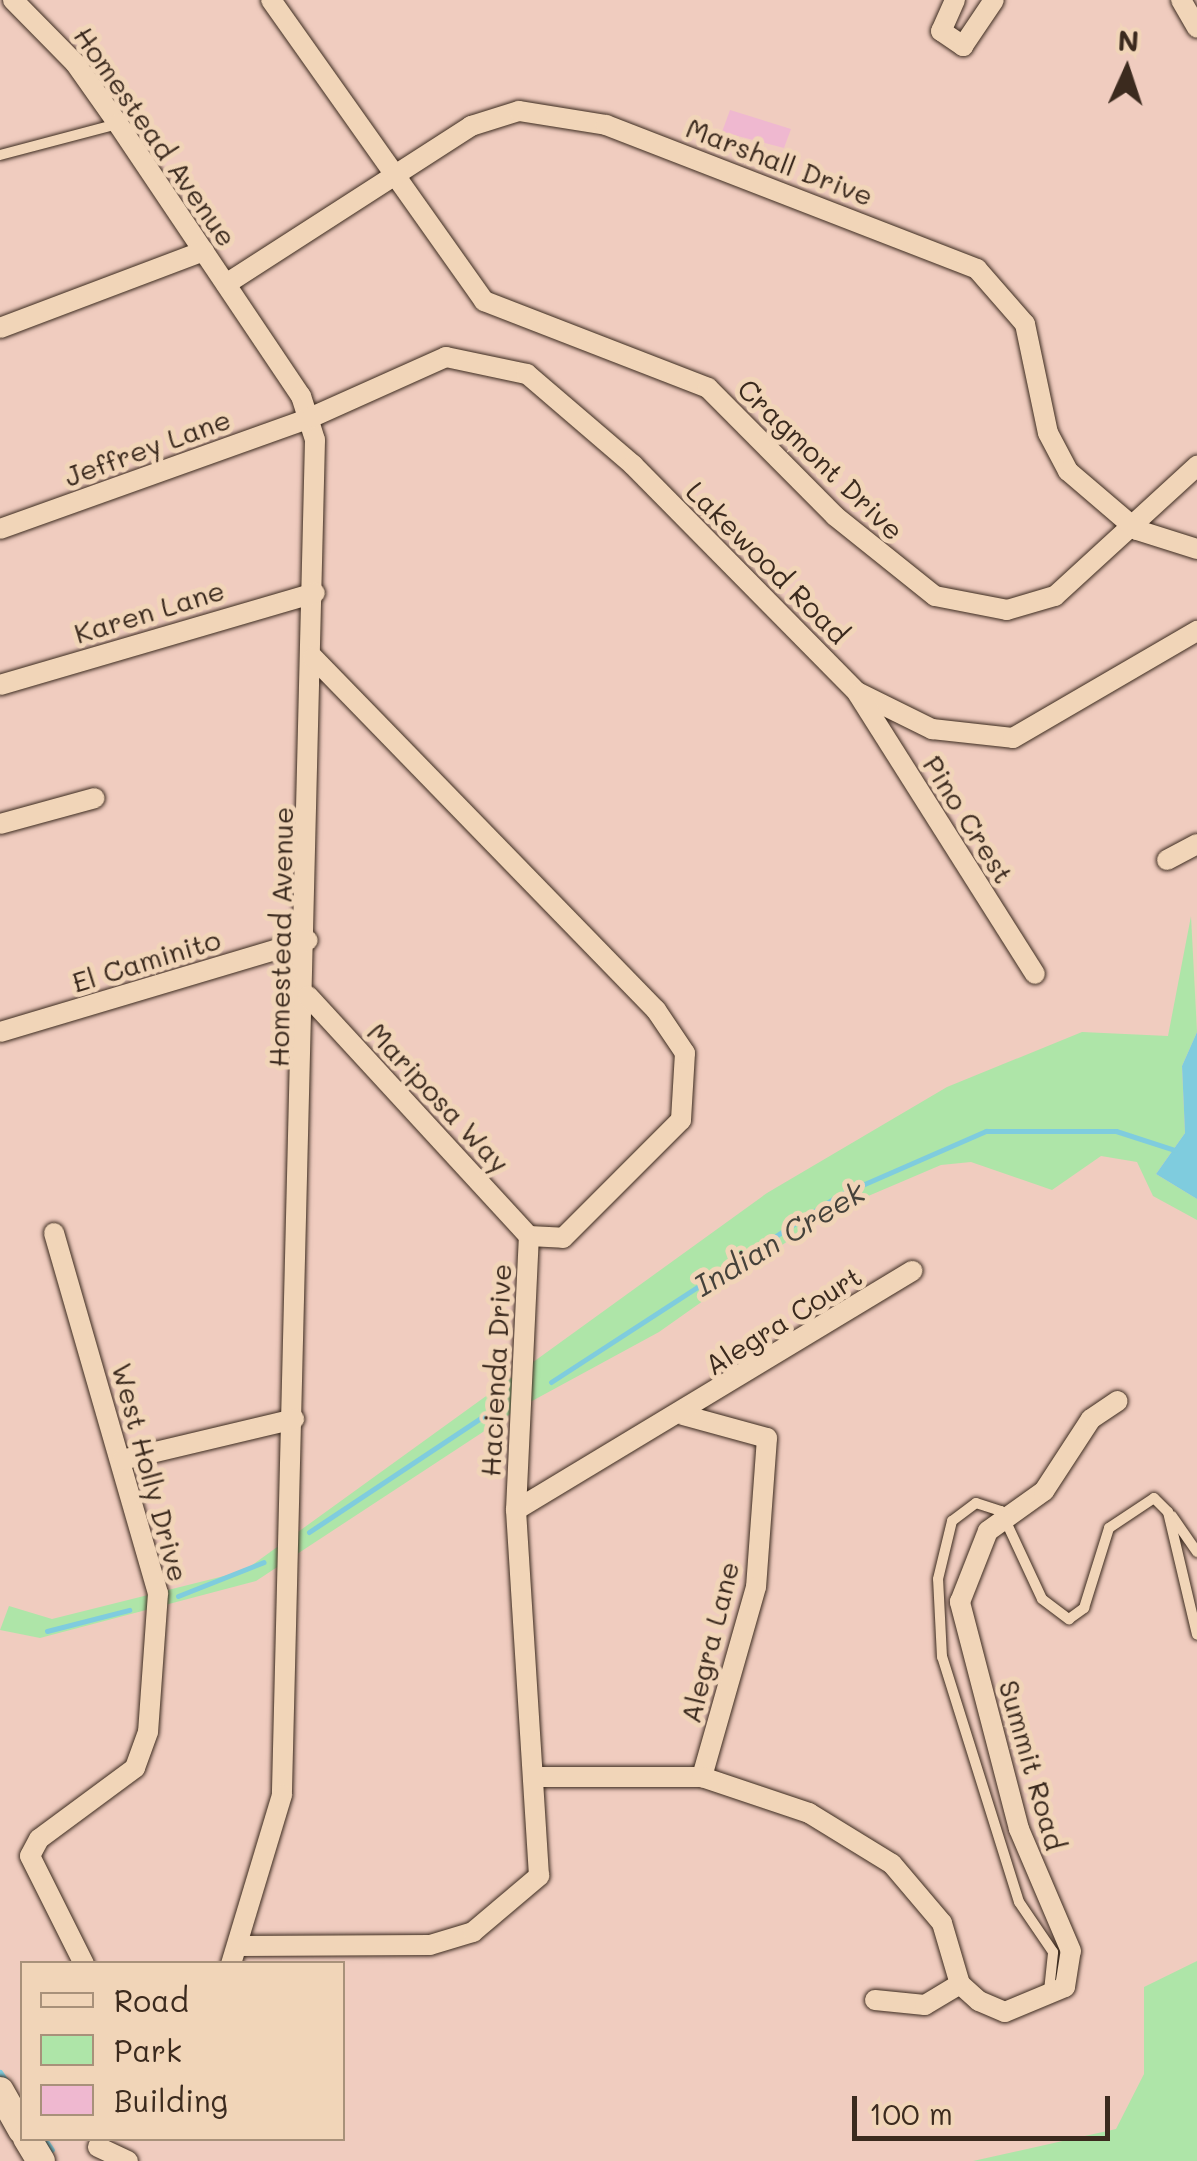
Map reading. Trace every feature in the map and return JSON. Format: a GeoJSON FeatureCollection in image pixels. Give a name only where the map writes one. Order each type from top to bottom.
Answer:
{"type":"FeatureCollection","features":[{"type":"Feature","properties":{"kind":"street","name":"Homestead Avenue"},"geometry":{"type":"LineString","coordinates":[[13,0],[76,63],[312,417],[314,593],[308,996],[282,1795],[236,1955]]}},
{"type":"Feature","properties":{"kind":"street","name":"Cragmont Drive"},"geometry":{"type":"LineString","coordinates":[[271,0],[397,172],[484,300],[708,388],[835,516],[935,596],[980,610],[1032,605],[1137,530],[1197,466]]}},
{"type":"Feature","properties":{"kind":"street"},"geometry":{"type":"LineString","coordinates":[[955,0],[940,30],[956,46],[976,37],[994,0]]}},
{"type":"Feature","properties":{"kind":"street"},"geometry":{"type":"LineString","coordinates":[[1181,0],[1197,28]]}},
{"type":"Feature","properties":{"kind":"street","name":"Marshall Drive"},"geometry":{"type":"LineString","coordinates":[[226,284],[470,126],[547,111],[606,124],[962,260],[1006,293],[1025,324],[1056,453],[1137,530],[1197,548]]}},
{"type":"Feature","properties":{"kind":"street"},"geometry":{"type":"LineString","coordinates":[[0,328],[204,251]]}},
{"type":"Feature","properties":{"kind":"street","name":"Lakewood Road"},"geometry":{"type":"LineString","coordinates":[[312,417],[446,357],[527,374],[633,465],[857,692],[932,729],[1013,738],[1197,631]]}},
{"type":"Feature","properties":{"kind":"street","name":"Jeffrey Lane"},"geometry":{"type":"LineString","coordinates":[[0,529],[312,417]]}},
{"type":"Feature","properties":{"kind":"street","name":"Karen Lane"},"geometry":{"type":"LineString","coordinates":[[0,685],[314,593]]}},
{"type":"Feature","properties":{"kind":"street","name":"Hacienda Drive"},"geometry":{"type":"LineString","coordinates":[[236,1955],[430,1945],[473,1932],[539,1876],[537,1776],[516,1510],[529,1236],[563,1238],[681,1120],[685,1053],[656,1010],[313,657]]}},
{"type":"Feature","properties":{"kind":"street","name":"Pino Crest"},"geometry":{"type":"LineString","coordinates":[[857,692],[1035,974]]}},
{"type":"Feature","properties":{"kind":"street"},"geometry":{"type":"LineString","coordinates":[[0,824],[95,798]]}},
{"type":"Feature","properties":{"kind":"street"},"geometry":{"type":"LineString","coordinates":[[1168,860],[1197,844]]}},
{"type":"Feature","properties":{"kind":"street","name":"El Caminito"},"geometry":{"type":"LineString","coordinates":[[0,1032],[308,940]]}},
{"type":"Feature","properties":{"kind":"street","name":"Mariposa Way"},"geometry":{"type":"LineString","coordinates":[[308,996],[529,1236]]}},
{"type":"Feature","properties":{"kind":"street","name":"West Holly Drive"},"geometry":{"type":"LineString","coordinates":[[54,1233],[158,1593],[148,1732],[135,1768],[40,1838],[30,1856],[82,1961]]}},
{"type":"Feature","properties":{"kind":"street","name":"Alegra Court"},"geometry":{"type":"LineString","coordinates":[[683,1415],[912,1271]]}},
{"type":"Feature","properties":{"kind":"street","name":"Summit Road"},"geometry":{"type":"LineString","coordinates":[[1048,1998],[1065,1988],[1072,1951],[1019,1830],[1002,1737],[961,1625],[974,1549],[1005,1516],[1044,1491],[1091,1419],[1118,1401]]}},
{"type":"Feature","properties":{"kind":"street"},"geometry":{"type":"LineString","coordinates":[[516,1510],[683,1415]]}},
{"type":"Feature","properties":{"kind":"street","name":"Alegra Lane"},"geometry":{"type":"LineString","coordinates":[[683,1415],[767,1438],[756,1588],[702,1777]]}},
{"type":"Feature","properties":{"kind":"street"},"geometry":{"type":"LineString","coordinates":[[122,1460],[294,1419]]}},
{"type":"Feature","properties":{"kind":"street"},"geometry":{"type":"LineString","coordinates":[[537,1776],[702,1777],[809,1813],[892,1864],[942,1922],[960,1984],[1004,2012],[1048,1998]]}},
{"type":"Feature","properties":{"kind":"street"},"geometry":{"type":"LineString","coordinates":[[875,2000],[925,2005],[960,1984]]}},
{"type":"Feature","properties":{"kind":"street"},"geometry":{"type":"LineString","coordinates":[[0,2091],[20,2126]]}},
{"type":"Feature","properties":{"kind":"street"},"geometry":{"type":"LineString","coordinates":[[96,2149],[128,2161]]}},
{"type":"Feature","properties":{"kind":"lane"},"geometry":{"type":"LineString","coordinates":[[0,155],[118,124]]}},
{"type":"Feature","properties":{"kind":"lane"},"geometry":{"type":"LineString","coordinates":[[1048,1998],[1053,1952],[1019,1902],[995,1837],[937,1624],[952,1522],[976,1504],[1005,1516],[1042,1599],[1069,1619],[1084,1608],[1108,1528],[1154,1498],[1197,1552]]}},
{"type":"Feature","properties":{"kind":"lane"},"geometry":{"type":"LineString","coordinates":[[1168,1512],[1197,1634]]}},
{"type":"Feature","properties":{"kind":"green space"},"geometry":{"type":"Polygon","coordinates":[[[1191,916],[1197,1032],[1182,1066],[1185,1133],[1156,1174],[1197,1199],[1197,1220],[1153,1196],[1137,1162],[1101,1156],[1052,1190],[971,1162],[941,1165],[826,1214],[659,1332],[521,1407],[256,1581],[40,1638],[0,1630],[9,1606],[52,1619],[244,1571],[767,1193],[947,1087],[1082,1032],[1168,1036],[1191,916]]]}},
{"type":"Feature","properties":{"kind":"green space"},"geometry":{"type":"Polygon","coordinates":[[[1197,1961],[1197,2161],[973,2161],[1116,2129],[1144,2074],[1144,1987],[1197,1961]]]}},
{"type":"Feature","properties":{"kind":"water"},"geometry":{"type":"Polygon","coordinates":[[[1197,1032],[1197,1199],[1156,1174],[1185,1133],[1182,1066],[1197,1032]]]}},
{"type":"Feature","properties":{"kind":"building"},"geometry":{"type":"Polygon","coordinates":[[[730,110],[791,129],[784,148],[722,132],[730,110]]]}},
{"type":"Feature","properties":{"kind":"waterway","name":"Indian Creek"},"geometry":{"type":"LineString","coordinates":[[551,1382],[837,1196],[986,1131],[1116,1131],[1175,1150]]}},
{"type":"Feature","properties":{"kind":"waterway","name":"Indian Creek"},"geometry":{"type":"LineString","coordinates":[[309,1532],[491,1411]]}},
{"type":"Feature","properties":{"kind":"waterway","name":"Indian Creek"},"geometry":{"type":"LineString","coordinates":[[178,1596],[264,1562]]}},
{"type":"Feature","properties":{"kind":"waterway","name":"Indian Creek"},"geometry":{"type":"LineString","coordinates":[[47,1631],[129,1610]]}},
{"type":"Feature","properties":{"kind":"waterway"},"geometry":{"type":"LineString","coordinates":[[0,2072],[7,2082]]}},
{"type":"Feature","properties":{"kind":"waterway"},"geometry":{"type":"LineString","coordinates":[[46,2141],[52,2150]]}}]}
